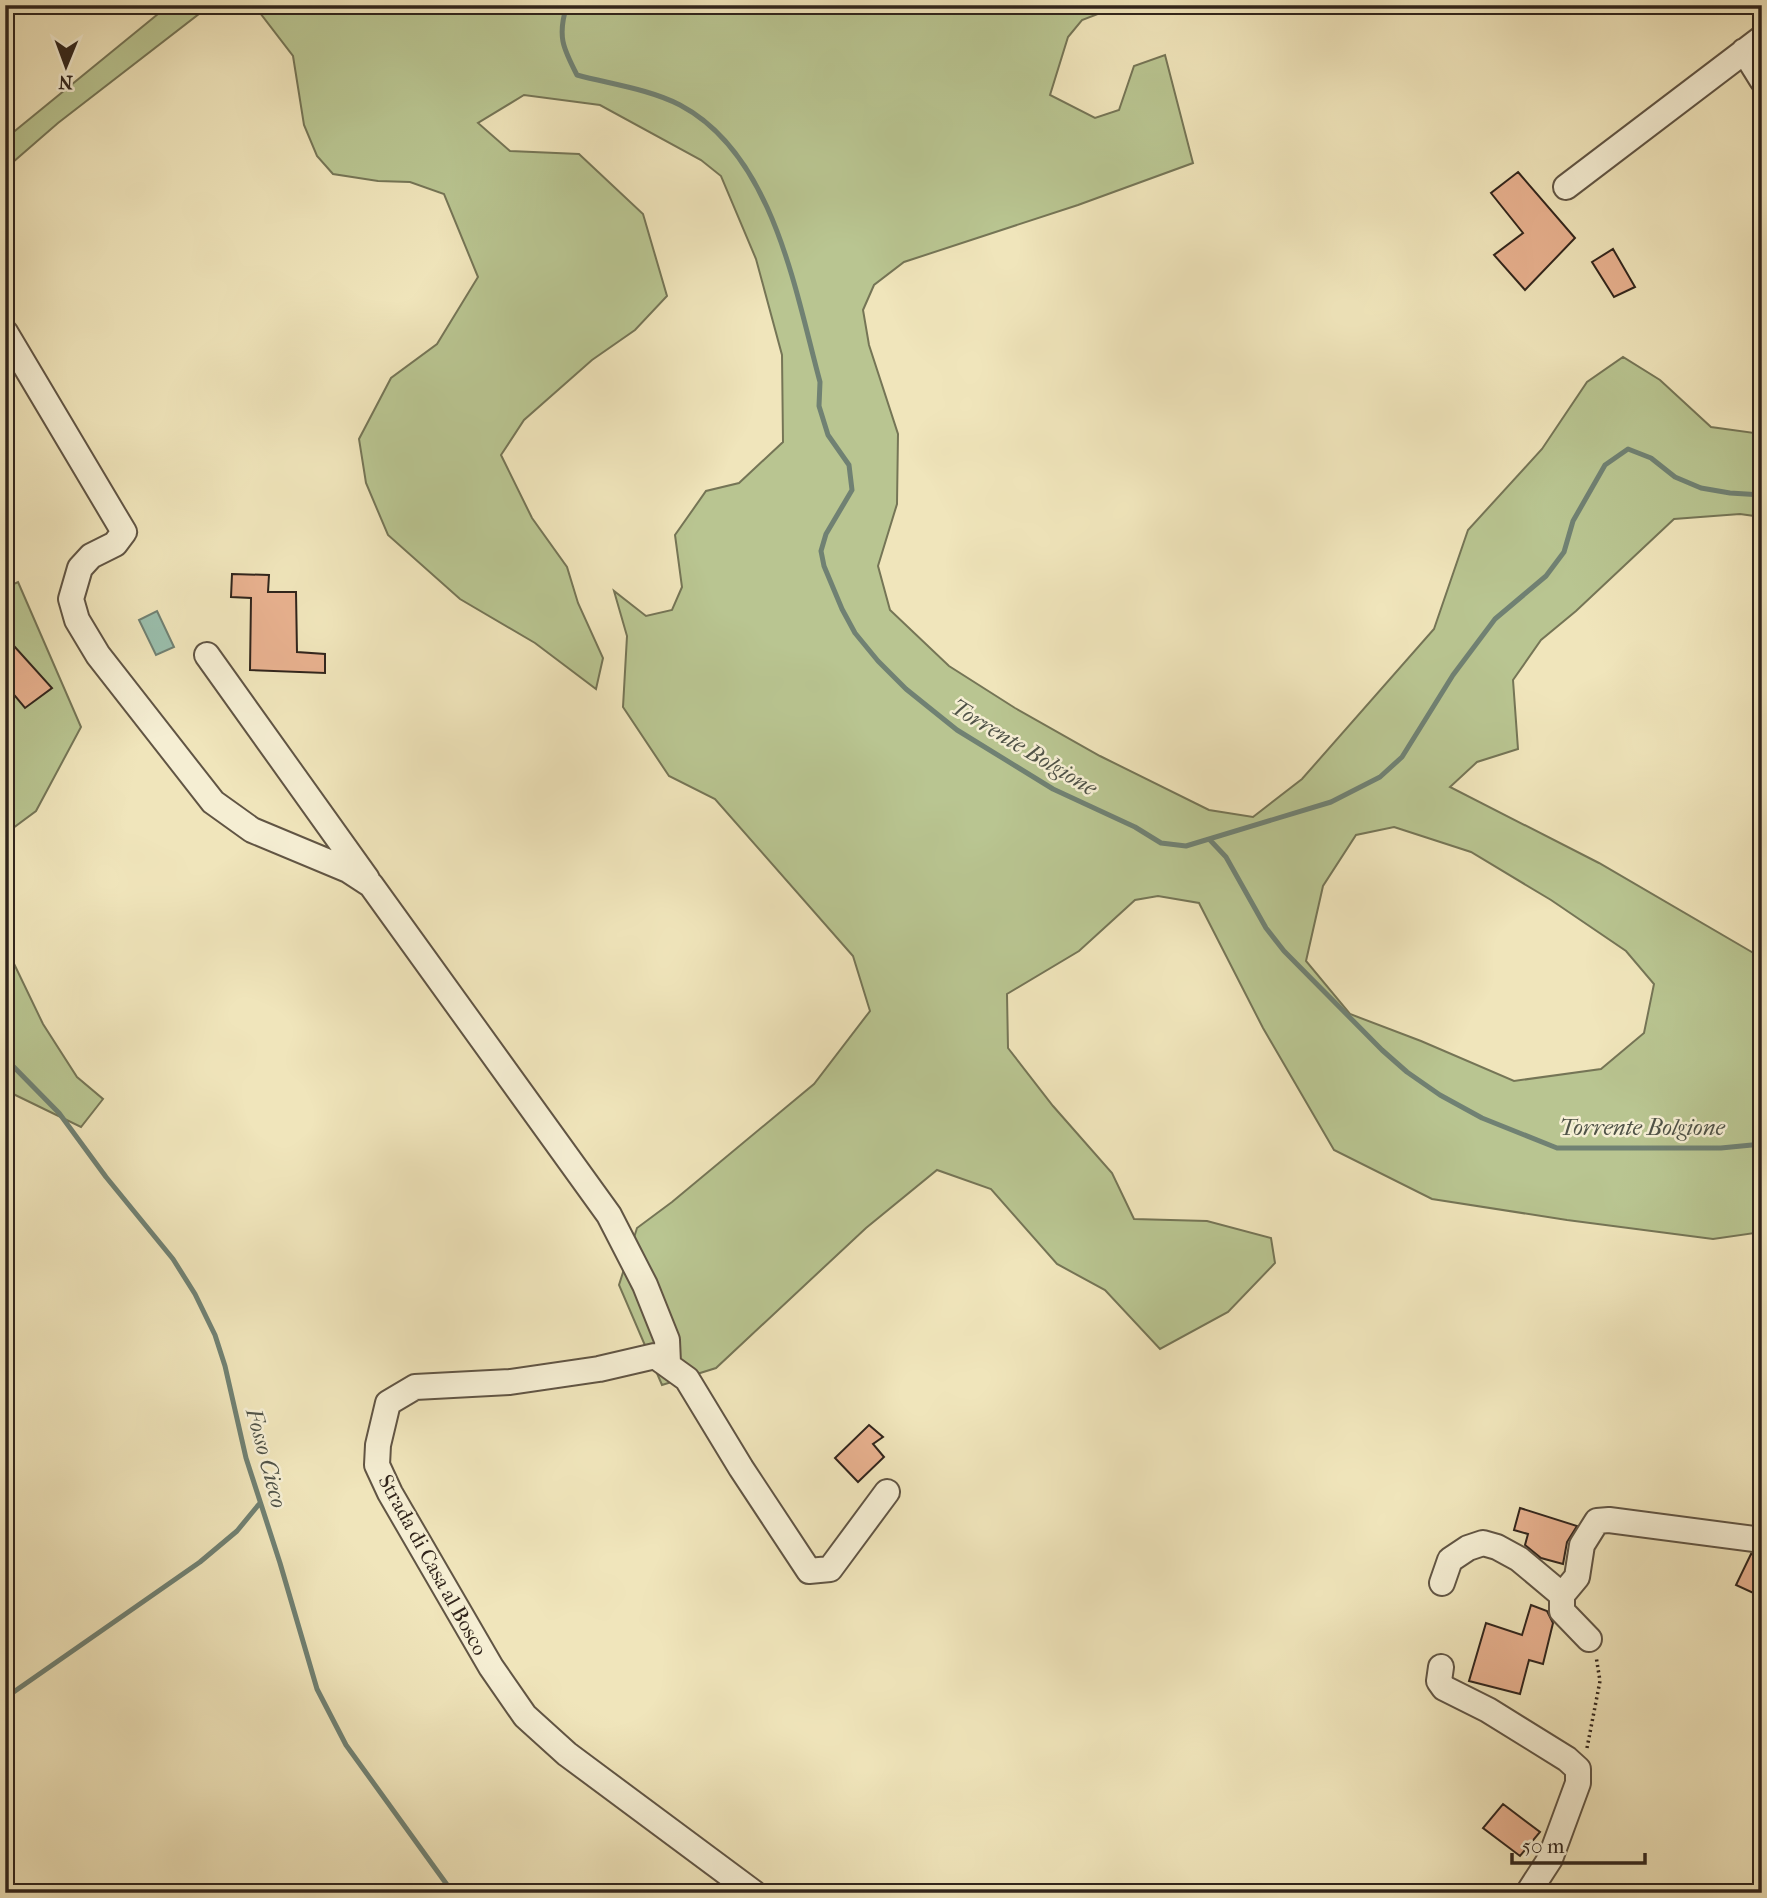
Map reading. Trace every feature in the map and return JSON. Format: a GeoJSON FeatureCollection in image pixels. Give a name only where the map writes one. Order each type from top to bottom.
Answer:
{"type":"FeatureCollection","features":[{"type":"Feature","properties":{"kind":"street"},"geometry":{"type":"LineString","coordinates":[[1566,187],[1753,45],[1762,80]]}},
{"type":"Feature","properties":{"kind":"street"},"geometry":{"type":"LineString","coordinates":[[5,332],[124,532],[115,544],[91,556],[80,568],[71,599],[77,620],[98,655],[212,802],[252,830],[348,870],[372,886]]}},
{"type":"Feature","properties":{"kind":"street"},"geometry":{"type":"LineString","coordinates":[[207,655],[609,1215],[645,1285],[667,1340],[668,1363],[687,1379],[741,1468],[809,1571],[830,1569],[887,1492]]}},
{"type":"Feature","properties":{"kind":"street","name":"Strada di Casa al Bosco"},"geometry":{"type":"LineString","coordinates":[[668,1363],[655,1356],[598,1369],[510,1382],[415,1387],[388,1403],[378,1445],[377,1465],[390,1493],[491,1667],[525,1716],[567,1754],[754,1893]]}},
{"type":"Feature","properties":{"kind":"street"},"geometry":{"type":"LineString","coordinates":[[1589,1639],[1562,1611],[1562,1595],[1577,1577],[1582,1545],[1597,1521],[1609,1520],[1762,1540]]}},
{"type":"Feature","properties":{"kind":"street"},"geometry":{"type":"LineString","coordinates":[[1442,1583],[1450,1560],[1483,1542],[1519,1559],[1562,1595]]}},
{"type":"Feature","properties":{"kind":"street"},"geometry":{"type":"LineString","coordinates":[[1441,1667],[1439,1681],[1444,1688],[1488,1710],[1567,1759],[1578,1769],[1578,1783],[1550,1859],[1528,1893]]}},
{"type":"Feature","properties":{"kind":"path"},"geometry":{"type":"LineString","coordinates":[[1578,1769],[1586,1751],[1600,1681],[1600,1667],[1589,1639]]}},
{"type":"Feature","properties":{"kind":"shaded area"},"geometry":{"type":"Polygon","coordinates":[[[169,5],[230,5],[199,14],[58,123],[5,169],[5,139],[169,5]]]}},
{"type":"Feature","properties":{"kind":"shaded area"},"geometry":{"type":"Polygon","coordinates":[[[254,5],[1121,5],[1082,20],[1068,37],[1050,95],[1095,118],[1119,110],[1134,66],[1165,55],[1193,163],[1078,205],[904,262],[874,285],[863,310],[869,345],[898,434],[897,504],[878,566],[890,610],[949,666],[1015,708],[1100,756],[1209,810],[1253,817],[1302,779],[1434,629],[1468,530],[1542,449],[1587,382],[1623,357],[1660,380],[1711,427],[1762,434],[1762,517],[1740,514],[1674,519],[1576,611],[1541,640],[1513,680],[1518,749],[1477,762],[1450,787],[1599,863],[1762,958],[1762,1232],[1713,1239],[1432,1199],[1334,1150],[1263,1028],[1199,903],[1158,896],[1135,900],[1079,951],[1007,994],[1008,1048],[1053,1106],[1112,1173],[1134,1219],[1207,1221],[1271,1238],[1275,1263],[1228,1312],[1160,1349],[1105,1290],[1057,1264],[991,1189],[937,1170],[866,1228],[716,1368],[662,1385],[619,1285],[637,1228],[814,1084],[870,1011],[853,956],[715,799],[669,776],[623,707],[627,636],[614,591],[646,616],[672,610],[682,587],[675,535],[706,491],[739,483],[783,442],[782,355],[756,259],[721,176],[701,160],[600,105],[524,95],[478,123],[510,151],[579,154],[643,214],[667,296],[635,330],[592,360],[524,420],[501,455],[532,518],[567,567],[578,603],[603,658],[596,689],[535,643],[460,599],[388,535],[366,483],[359,439],[391,378],[437,344],[478,277],[444,194],[410,182],[378,181],[333,174],[317,156],[304,125],[293,56],[254,5]],[[1394,827],[1356,835],[1323,886],[1306,961],[1350,1014],[1514,1081],[1601,1069],[1644,1033],[1654,984],[1626,951],[1551,900],[1471,852],[1394,827]]]}},
{"type":"Feature","properties":{"kind":"shaded area"},"geometry":{"type":"Polygon","coordinates":[[[18,582],[81,727],[36,811],[5,834],[5,588],[18,582]]]}},
{"type":"Feature","properties":{"kind":"shaded area"},"geometry":{"type":"Polygon","coordinates":[[[157,611],[174,647],[156,655],[139,620],[157,611]]]}},
{"type":"Feature","properties":{"kind":"shaded area"},"geometry":{"type":"Polygon","coordinates":[[[5,945],[43,1024],[77,1077],[103,1099],[81,1127],[5,1090],[5,945]]]}},
{"type":"Feature","properties":{"kind":"building"},"geometry":{"type":"Polygon","coordinates":[[[1518,172],[1575,238],[1525,290],[1494,255],[1523,233],[1491,193],[1518,172]]]}},
{"type":"Feature","properties":{"kind":"building"},"geometry":{"type":"Polygon","coordinates":[[[1613,249],[1635,287],[1614,297],[1592,262],[1613,249]]]}},
{"type":"Feature","properties":{"kind":"building"},"geometry":{"type":"Polygon","coordinates":[[[232,574],[269,575],[268,592],[296,592],[297,652],[325,654],[325,673],[250,670],[251,598],[231,597],[232,574]]]}},
{"type":"Feature","properties":{"kind":"building"},"geometry":{"type":"Polygon","coordinates":[[[14,646],[52,688],[25,708],[5,684],[5,653],[14,646]]]}},
{"type":"Feature","properties":{"kind":"building"},"geometry":{"type":"Polygon","coordinates":[[[869,1425],[883,1437],[873,1444],[884,1457],[858,1482],[835,1458],[869,1425]]]}},
{"type":"Feature","properties":{"kind":"building"},"geometry":{"type":"Polygon","coordinates":[[[1520,1508],[1577,1526],[1567,1542],[1563,1564],[1541,1558],[1525,1545],[1528,1534],[1514,1530],[1520,1508]]]}},
{"type":"Feature","properties":{"kind":"building"},"geometry":{"type":"Polygon","coordinates":[[[1751,1554],[1762,1557],[1762,1597],[1736,1585],[1751,1554]]]}},
{"type":"Feature","properties":{"kind":"building"},"geometry":{"type":"Polygon","coordinates":[[[1531,1605],[1547,1611],[1553,1623],[1543,1664],[1529,1660],[1520,1694],[1469,1681],[1486,1623],[1522,1635],[1531,1605]]]}},
{"type":"Feature","properties":{"kind":"building"},"geometry":{"type":"Polygon","coordinates":[[[1503,1804],[1540,1832],[1520,1856],[1483,1828],[1503,1804]]]}},
{"type":"Feature","properties":{"kind":"waterway","name":"Torrente Bolgione"},"geometry":{"type":"LineString","coordinates":[[567,5],[562,25],[563,42],[577,75],[668,99],[712,127],[738,156],[759,190],[776,227],[801,307],[820,382],[819,406],[828,435],[849,465],[852,490],[826,534],[821,551],[824,566],[855,633],[906,689],[957,730],[1053,789],[1135,827],[1161,843],[1186,846],[1331,802],[1380,777],[1402,757],[1453,675],[1495,619],[1546,576],[1564,552],[1573,521],[1605,465],[1628,449],[1651,458],[1675,477],[1701,488],[1762,495]]}},
{"type":"Feature","properties":{"kind":"waterway","name":"Torrente Bolgione"},"geometry":{"type":"LineString","coordinates":[[1210,840],[1226,857],[1266,928],[1284,951],[1382,1050],[1440,1095],[1482,1118],[1557,1148],[1721,1148],[1762,1144]]}},
{"type":"Feature","properties":{"kind":"waterway","name":"Fosso Cieco"},"geometry":{"type":"LineString","coordinates":[[5,1058],[59,1113],[106,1177],[173,1259],[195,1294],[215,1335],[225,1366],[246,1458],[317,1689],[346,1745],[453,1893]]}},
{"type":"Feature","properties":{"kind":"waterway"},"geometry":{"type":"LineString","coordinates":[[5,1698],[200,1562],[237,1531],[260,1503]]}}]}
